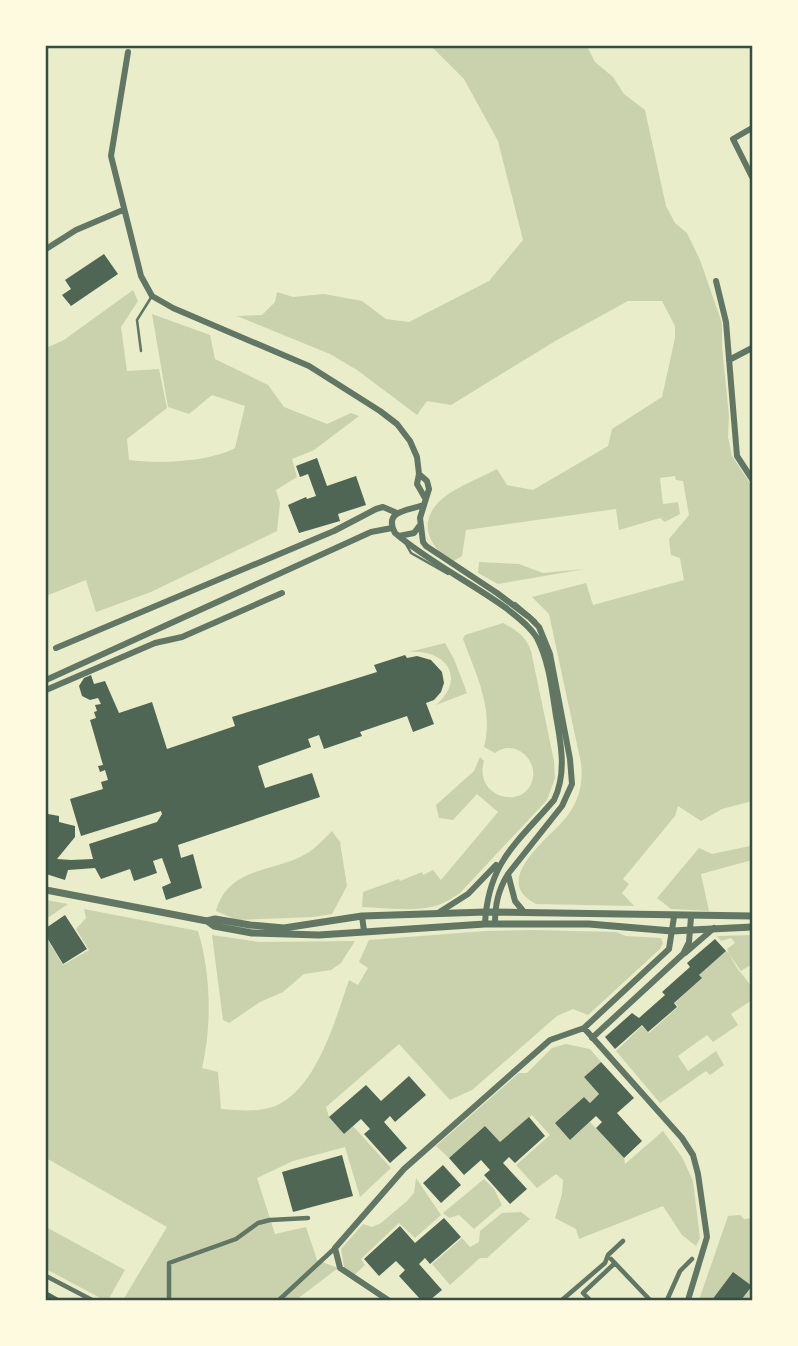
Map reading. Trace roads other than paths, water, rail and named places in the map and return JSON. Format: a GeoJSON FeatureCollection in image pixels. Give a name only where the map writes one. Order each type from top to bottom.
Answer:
{"type":"FeatureCollection","features":[{"type":"Feature","properties":{"kind":"street"},"geometry":{"type":"LineString","coordinates":[[128,52],[111,156],[141,276],[152,296],[173,308],[309,366],[397,424],[410,441],[417,457],[417,484],[424,501],[420,521],[414,533],[398,536]]}},
{"type":"Feature","properties":{"kind":"street"},"geometry":{"type":"LineString","coordinates":[[752,128],[733,139],[752,177]]}},
{"type":"Feature","properties":{"kind":"street"},"geometry":{"type":"LineString","coordinates":[[46,249],[76,230],[123,210]]}},
{"type":"Feature","properties":{"kind":"street"},"geometry":{"type":"LineString","coordinates":[[716,281],[726,322],[737,456],[752,480]]}},
{"type":"Feature","properties":{"kind":"street"},"geometry":{"type":"LineString","coordinates":[[729,360],[752,348]]}},
{"type":"Feature","properties":{"kind":"street"},"geometry":{"type":"LineString","coordinates":[[424,501],[411,510],[397,513],[393,518],[392,528],[404,541],[511,612],[536,636],[549,675],[562,752],[561,782],[554,800],[468,894],[436,914]]}},
{"type":"Feature","properties":{"kind":"street"},"geometry":{"type":"LineString","coordinates":[[56,648],[334,531],[376,509],[383,507],[397,513]]}},
{"type":"Feature","properties":{"kind":"street"},"geometry":{"type":"LineString","coordinates":[[411,510],[420,521],[426,546],[506,600],[539,627],[555,678],[572,784],[562,806],[501,886],[495,924]]}},
{"type":"Feature","properties":{"kind":"street"},"geometry":{"type":"LineString","coordinates":[[46,680],[371,532],[392,528]]}},
{"type":"Feature","properties":{"kind":"street"},"geometry":{"type":"LineString","coordinates":[[46,690],[155,643],[182,637],[282,593]]}},
{"type":"Feature","properties":{"kind":"street"},"geometry":{"type":"LineString","coordinates":[[485,924],[490,885],[500,862]]}},
{"type":"Feature","properties":{"kind":"street"},"geometry":{"type":"LineString","coordinates":[[508,874],[515,901],[524,912]]}},
{"type":"Feature","properties":{"kind":"street"},"geometry":{"type":"LineString","coordinates":[[46,890],[206,921],[214,926],[252,933],[319,935],[485,924],[589,924],[672,931],[752,927]]}},
{"type":"Feature","properties":{"kind":"street"},"geometry":{"type":"LineString","coordinates":[[206,921],[215,919],[284,928],[362,916],[486,912],[752,916]]}},
{"type":"Feature","properties":{"kind":"street"},"geometry":{"type":"LineString","coordinates":[[362,916],[364,931]]}},
{"type":"Feature","properties":{"kind":"street"},"geometry":{"type":"LineString","coordinates":[[279,1300],[335,1248],[404,1169],[550,1040],[584,1028],[669,949],[674,916]]}},
{"type":"Feature","properties":{"kind":"street"},"geometry":{"type":"LineString","coordinates":[[684,954],[691,931],[691,917]]}},
{"type":"Feature","properties":{"kind":"street"},"geometry":{"type":"LineString","coordinates":[[344,919],[344,933]]}},
{"type":"Feature","properties":{"kind":"street"},"geometry":{"type":"LineString","coordinates":[[592,1038],[715,928]]}},
{"type":"Feature","properties":{"kind":"street"},"geometry":{"type":"LineString","coordinates":[[584,1028],[682,1138],[693,1156],[707,1237],[688,1300]]}},
{"type":"Feature","properties":{"kind":"street"},"geometry":{"type":"LineString","coordinates":[[169,1300],[169,1263],[236,1239],[258,1223],[308,1218]]}},
{"type":"Feature","properties":{"kind":"street"},"geometry":{"type":"LineString","coordinates":[[562,1300],[605,1263],[608,1255],[623,1241]]}},
{"type":"Feature","properties":{"kind":"street"},"geometry":{"type":"LineString","coordinates":[[335,1248],[340,1268],[387,1300]]}},
{"type":"Feature","properties":{"kind":"street"},"geometry":{"type":"LineString","coordinates":[[667,1300],[680,1271],[692,1259]]}},
{"type":"Feature","properties":{"kind":"street"},"geometry":{"type":"LineString","coordinates":[[590,1300],[583,1293],[613,1261],[650,1300]]}},
{"type":"Feature","properties":{"kind":"street"},"geometry":{"type":"LineString","coordinates":[[46,1276],[92,1300]]}},
{"type":"Feature","properties":{"kind":"lane"},"geometry":{"type":"LineString","coordinates":[[141,351],[137,320],[152,296]]}}]}
